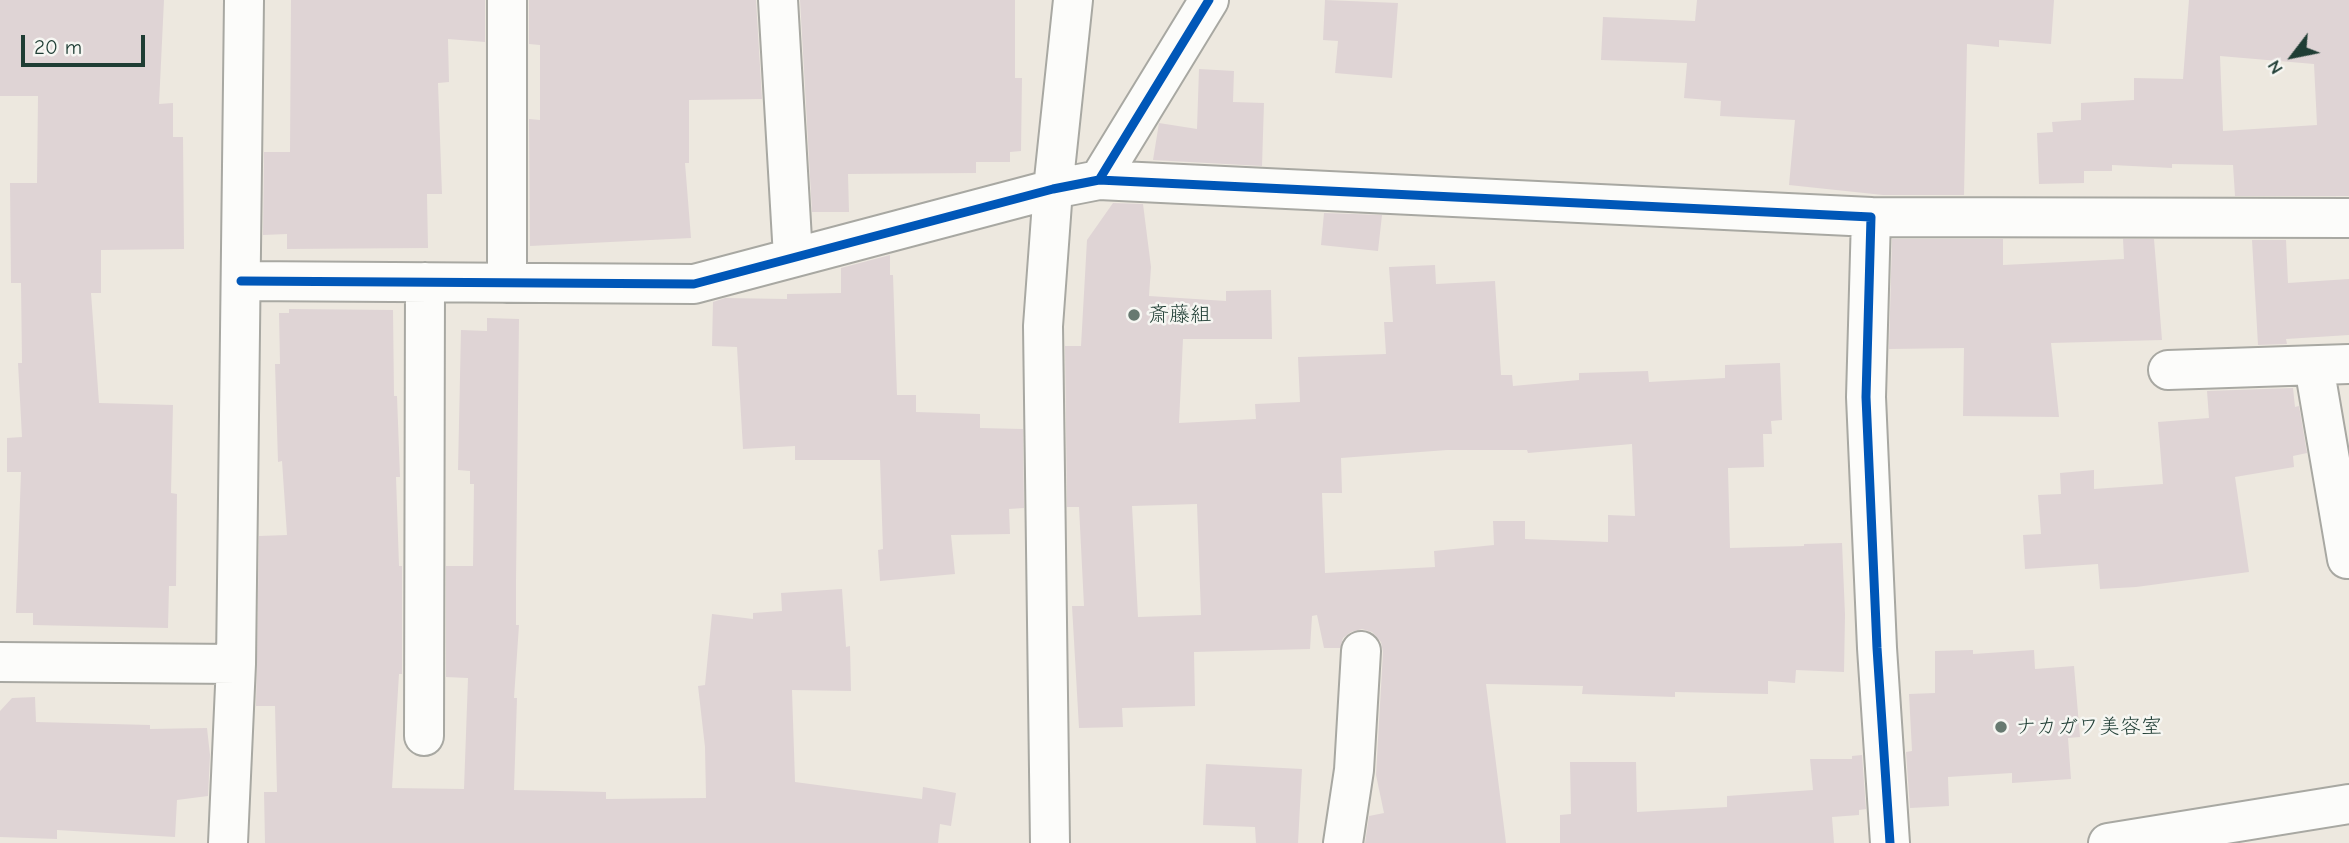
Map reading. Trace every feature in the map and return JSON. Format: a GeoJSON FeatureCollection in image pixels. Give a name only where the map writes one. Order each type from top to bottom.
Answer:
{"type":"FeatureCollection","features":[{"type":"Feature","properties":{"kind":"street"},"geometry":{"type":"LineString","coordinates":[[228,843],[236,664],[244,0]]}},
{"type":"Feature","properties":{"kind":"street"},"geometry":{"type":"LineString","coordinates":[[506,283],[507,0]]}},
{"type":"Feature","properties":{"kind":"street"},"geometry":{"type":"LineString","coordinates":[[778,0],[793,257]]}},
{"type":"Feature","properties":{"kind":"street"},"geometry":{"type":"LineString","coordinates":[[1050,843],[1043,326],[1053,189],[1073,0]]}},
{"type":"Feature","properties":{"kind":"street"},"geometry":{"type":"LineString","coordinates":[[1099,180],[1209,0]]}},
{"type":"Feature","properties":{"kind":"street"},"geometry":{"type":"LineString","coordinates":[[241,281],[694,284],[1053,189],[1099,180],[1871,218],[2349,218]]}},
{"type":"Feature","properties":{"kind":"street"},"geometry":{"type":"LineString","coordinates":[[1871,218],[1866,397],[1877,648],[1891,843]]}},
{"type":"Feature","properties":{"kind":"street"},"geometry":{"type":"LineString","coordinates":[[424,736],[425,282]]}},
{"type":"Feature","properties":{"kind":"street"},"geometry":{"type":"LineString","coordinates":[[2168,370],[2331,365],[2347,559]]}},
{"type":"Feature","properties":{"kind":"street"},"geometry":{"type":"LineString","coordinates":[[1343,843],[1354,770],[1361,651]]}},
{"type":"Feature","properties":{"kind":"street"},"geometry":{"type":"LineString","coordinates":[[0,662],[236,664]]}},
{"type":"Feature","properties":{"kind":"street"},"geometry":{"type":"LineString","coordinates":[[2108,843],[2349,804]]}},
{"type":"Feature","properties":{"kind":"building"},"geometry":{"type":"Polygon","coordinates":[[[0,0],[164,0],[159,104],[173,103],[173,137],[183,137],[184,249],[101,250],[101,293],[91,293],[99,403],[173,405],[171,493],[177,494],[176,586],[169,586],[168,628],[33,625],[33,613],[16,613],[21,472],[7,472],[7,438],[22,437],[18,363],[22,363],[21,283],[11,283],[10,183],[37,183],[38,96],[0,96],[0,0]]]}},
{"type":"Feature","properties":{"kind":"building"},"geometry":{"type":"Polygon","coordinates":[[[291,0],[485,0],[485,42],[448,39],[449,82],[438,83],[442,194],[427,194],[428,248],[287,249],[287,234],[263,235],[264,152],[290,152],[291,0]]]}},
{"type":"Feature","properties":{"kind":"building"},"geometry":{"type":"Polygon","coordinates":[[[529,0],[756,0],[762,99],[689,100],[689,163],[685,163],[691,238],[530,246],[529,119],[540,120],[540,45],[529,44],[529,0]]]}},
{"type":"Feature","properties":{"kind":"building"},"geometry":{"type":"Polygon","coordinates":[[[800,0],[1015,0],[1015,78],[1022,78],[1021,151],[1010,152],[1010,162],[976,162],[976,173],[848,174],[849,212],[812,212],[800,0]]]}},
{"type":"Feature","properties":{"kind":"building"},"geometry":{"type":"Polygon","coordinates":[[[1325,0],[1398,3],[1392,78],[1335,73],[1338,41],[1323,40],[1325,0]]]}},
{"type":"Feature","properties":{"kind":"building"},"geometry":{"type":"Polygon","coordinates":[[[1697,0],[2054,0],[2051,44],[1999,40],[1999,47],[1967,44],[1964,195],[1883,195],[1789,185],[1795,120],[1720,116],[1721,101],[1684,98],[1687,63],[1601,60],[1603,17],[1695,21],[1697,0]]]}},
{"type":"Feature","properties":{"kind":"building"},"geometry":{"type":"Polygon","coordinates":[[[2189,0],[2349,0],[2349,196],[2235,196],[2233,165],[2172,164],[2172,168],[2112,165],[2112,171],[2084,171],[2084,183],[2039,184],[2037,133],[2053,132],[2052,122],[2081,120],[2081,103],[2134,100],[2134,78],[2183,79],[2189,0]],[[2220,56],[2223,131],[2317,125],[2314,64],[2220,56]]]}},
{"type":"Feature","properties":{"kind":"building"},"geometry":{"type":"Polygon","coordinates":[[[1199,69],[1234,71],[1233,102],[1264,103],[1262,166],[1153,160],[1159,123],[1197,129],[1199,69]]]}},
{"type":"Feature","properties":{"kind":"building"},"geometry":{"type":"Polygon","coordinates":[[[1113,203],[1143,204],[1151,267],[1149,296],[1226,301],[1226,291],[1271,290],[1272,339],[1183,339],[1179,423],[1256,419],[1255,404],[1300,402],[1298,357],[1386,354],[1384,322],[1393,322],[1389,267],[1435,265],[1436,284],[1495,281],[1501,375],[1512,375],[1513,386],[1579,380],[1579,373],[1648,371],[1649,382],[1725,378],[1725,365],[1780,363],[1782,420],[1771,421],[1772,434],[1763,434],[1764,467],[1728,468],[1730,548],[1842,543],[1844,672],[1796,670],[1795,683],[1768,681],[1768,694],[1675,692],[1675,697],[1582,694],[1583,686],[1486,684],[1506,843],[1365,843],[1369,816],[1384,813],[1376,775],[1383,652],[1381,642],[1372,632],[1362,629],[1343,638],[1340,648],[1324,648],[1317,615],[1312,616],[1310,649],[1194,652],[1195,706],[1122,708],[1123,727],[1079,728],[1072,606],[1084,606],[1079,507],[1067,507],[1065,346],[1081,346],[1087,240],[1113,203]],[[1632,444],[1528,453],[1527,450],[1447,450],[1341,458],[1342,493],[1322,493],[1325,573],[1435,567],[1434,551],[1494,545],[1493,521],[1525,521],[1525,539],[1608,542],[1608,515],[1635,516],[1632,444]],[[1197,504],[1132,506],[1138,617],[1201,615],[1197,504]]]}},
{"type":"Feature","properties":{"kind":"building"},"geometry":{"type":"Polygon","coordinates":[[[1324,213],[1382,215],[1378,251],[1321,245],[1324,213]]]}},
{"type":"Feature","properties":{"kind":"building"},"geometry":{"type":"Polygon","coordinates":[[[1892,239],[2003,239],[2003,265],[2124,259],[2123,239],[2154,239],[2162,340],[2051,343],[2059,417],[1963,416],[1964,348],[1889,349],[1892,239]]]}},
{"type":"Feature","properties":{"kind":"building"},"geometry":{"type":"Polygon","coordinates":[[[2252,240],[2286,240],[2288,283],[2349,279],[2349,335],[2286,339],[2287,344],[2258,345],[2252,240]]]}},
{"type":"Feature","properties":{"kind":"building"},"geometry":{"type":"Polygon","coordinates":[[[890,255],[897,395],[916,395],[916,412],[980,414],[980,428],[1023,429],[1024,508],[1009,509],[1010,534],[951,535],[955,574],[880,581],[878,550],[883,549],[880,460],[795,460],[795,446],[743,449],[737,347],[712,346],[713,302],[725,298],[787,299],[787,294],[841,293],[841,268],[890,255]]]}},
{"type":"Feature","properties":{"kind":"building"},"geometry":{"type":"Polygon","coordinates":[[[289,309],[393,310],[394,396],[397,396],[400,477],[396,477],[399,566],[402,566],[402,674],[399,674],[392,788],[464,789],[468,678],[446,677],[446,566],[473,566],[474,484],[470,484],[470,471],[458,470],[461,330],[487,331],[487,318],[519,319],[516,625],[519,625],[514,698],[517,698],[514,790],[606,792],[606,799],[706,798],[705,747],[698,686],[705,685],[712,614],[753,619],[753,613],[782,611],[781,593],[842,589],[846,647],[850,646],[851,691],[792,690],[795,782],[922,799],[923,787],[956,793],[951,826],[940,824],[938,843],[265,843],[264,792],[277,792],[275,706],[256,706],[259,536],[287,535],[282,461],[278,462],[275,364],[280,364],[279,313],[289,313],[289,309]]]}},
{"type":"Feature","properties":{"kind":"building"},"geometry":{"type":"Polygon","coordinates":[[[2293,388],[2307,453],[2293,456],[2294,467],[2235,477],[2249,572],[2100,589],[2098,564],[2025,569],[2023,535],[2041,534],[2038,495],[2061,494],[2060,473],[2094,470],[2094,489],[2163,484],[2158,422],[2209,418],[2207,391],[2293,388]]]}},
{"type":"Feature","properties":{"kind":"building"},"geometry":{"type":"Polygon","coordinates":[[[1973,650],[1973,654],[2034,650],[2035,669],[2074,666],[2080,737],[2068,738],[2071,779],[2012,783],[2012,773],[1948,777],[1949,806],[1910,808],[1906,752],[1912,751],[1909,694],[1935,693],[1935,651],[1973,650]]]}},
{"type":"Feature","properties":{"kind":"building"},"geometry":{"type":"Polygon","coordinates":[[[35,697],[36,722],[150,725],[150,729],[207,728],[210,755],[208,796],[177,800],[175,837],[57,830],[57,839],[0,837],[0,711],[12,698],[35,697]]]}},
{"type":"Feature","properties":{"kind":"building"},"geometry":{"type":"Polygon","coordinates":[[[1862,755],[1866,809],[1859,810],[1859,815],[1832,817],[1834,843],[1560,843],[1560,815],[1571,814],[1570,762],[1636,762],[1637,812],[1727,807],[1727,796],[1813,790],[1810,759],[1852,759],[1852,756],[1862,755]]]}},
{"type":"Feature","properties":{"kind":"building"},"geometry":{"type":"Polygon","coordinates":[[[1206,764],[1302,769],[1298,843],[1256,843],[1255,827],[1203,825],[1206,764]]]}},
{"type":"Feature","properties":{"kind":"cycle path"},"geometry":{"type":"LineString","coordinates":[[241,281],[694,284],[1053,189],[1099,180],[1209,0]]}},
{"type":"Feature","properties":{"kind":"cycle path"},"geometry":{"type":"LineString","coordinates":[[1099,180],[1871,217],[1866,397],[1877,648],[1890,843]]}},
{"type":"Feature","properties":{"kind":"place","name":"斎藤組"},"geometry":{"type":"Point","coordinates":[1134,315]}},
{"type":"Feature","properties":{"kind":"place","name":"ナカガワ美容室"},"geometry":{"type":"Point","coordinates":[2001,727]}}]}
